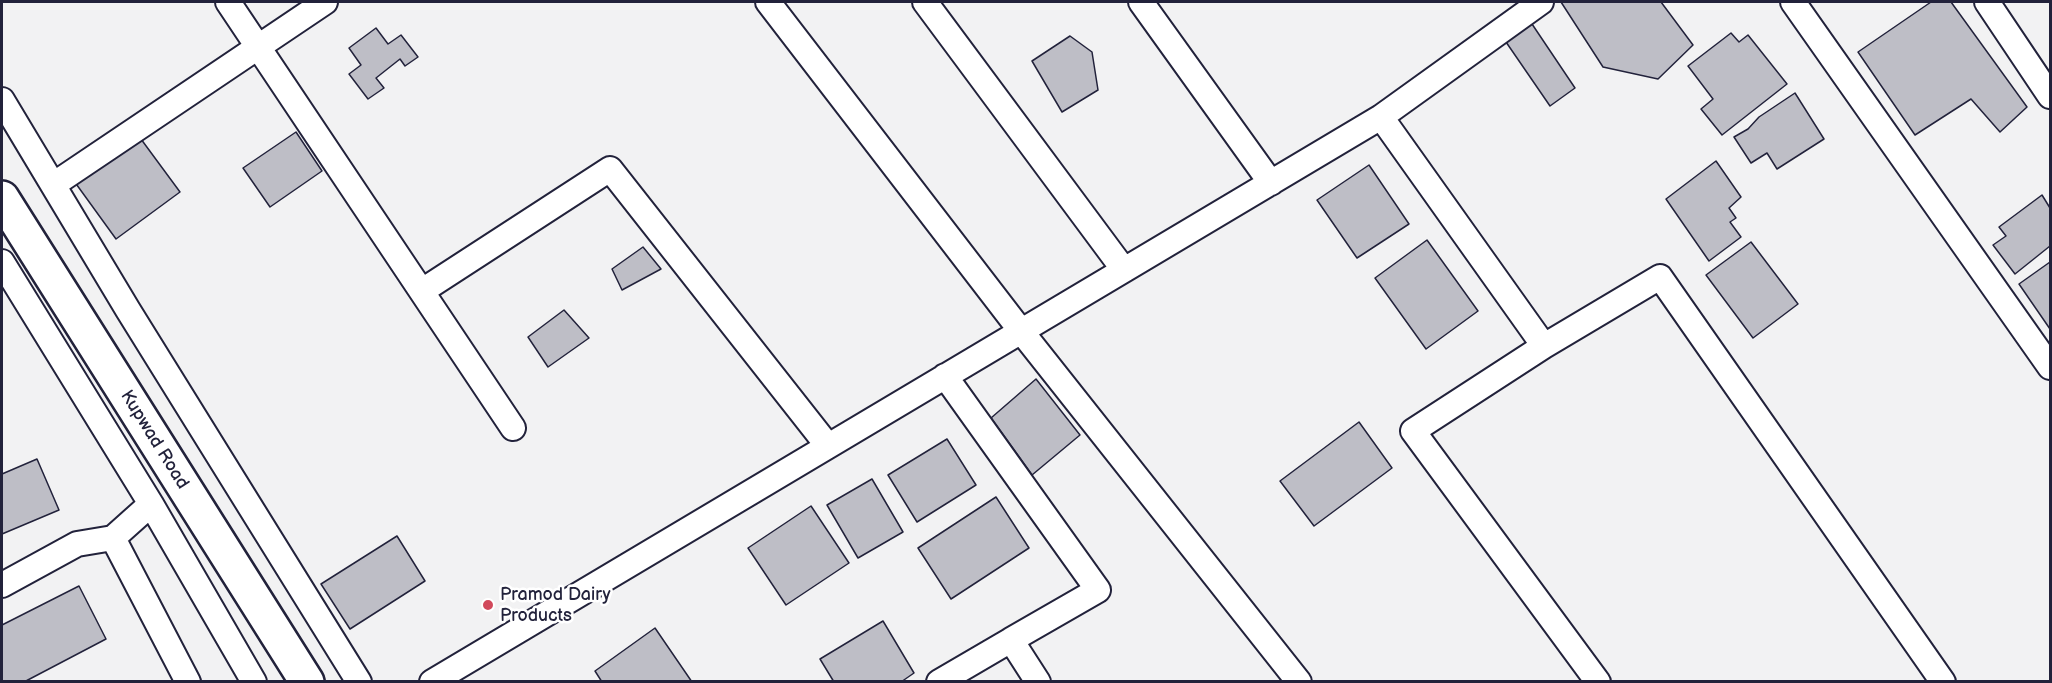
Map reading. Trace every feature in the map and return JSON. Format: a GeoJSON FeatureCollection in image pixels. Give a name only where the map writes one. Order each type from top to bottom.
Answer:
{"type":"FeatureCollection","features":[{"type":"Feature","properties":{"kind":"main road","name":"Kupwad Road"},"geometry":{"type":"LineString","coordinates":[[2,198],[307,681]]}},
{"type":"Feature","properties":{"kind":"street"},"geometry":{"type":"LineString","coordinates":[[228,2],[513,428]]}},
{"type":"Feature","properties":{"kind":"street"},"geometry":{"type":"LineString","coordinates":[[53,185],[325,2]]}},
{"type":"Feature","properties":{"kind":"street"},"geometry":{"type":"LineString","coordinates":[[768,2],[1021,331],[1299,681]]}},
{"type":"Feature","properties":{"kind":"street"},"geometry":{"type":"LineString","coordinates":[[925,2],[1124,270]]}},
{"type":"Feature","properties":{"kind":"street"},"geometry":{"type":"LineString","coordinates":[[1141,2],[1271,183]]}},
{"type":"Feature","properties":{"kind":"street"},"geometry":{"type":"LineString","coordinates":[[432,681],[1382,117],[1515,9],[1541,2]]}},
{"type":"Feature","properties":{"kind":"street"},"geometry":{"type":"LineString","coordinates":[[1793,2],[2050,367]]}},
{"type":"Feature","properties":{"kind":"street"},"geometry":{"type":"LineString","coordinates":[[1987,2],[2050,96]]}},
{"type":"Feature","properties":{"kind":"street"},"geometry":{"type":"LineString","coordinates":[[2,100],[128,310],[358,681]]}},
{"type":"Feature","properties":{"kind":"street"},"geometry":{"type":"LineString","coordinates":[[1382,117],[1544,346]]}},
{"type":"Feature","properties":{"kind":"street"},"geometry":{"type":"LineString","coordinates":[[422,291],[610,169],[828,446]]}},
{"type":"Feature","properties":{"kind":"street"},"geometry":{"type":"LineString","coordinates":[[2,262],[151,504],[254,681]]}},
{"type":"Feature","properties":{"kind":"street"},"geometry":{"type":"LineString","coordinates":[[1598,681],[1413,431],[1544,346],[1660,277],[1943,681]]}},
{"type":"Feature","properties":{"kind":"street"},"geometry":{"type":"LineString","coordinates":[[939,681],[1098,590],[945,376]]}},
{"type":"Feature","properties":{"kind":"street"},"geometry":{"type":"LineString","coordinates":[[2,585],[77,544],[113,538],[151,504]]}},
{"type":"Feature","properties":{"kind":"street"},"geometry":{"type":"LineString","coordinates":[[113,538],[188,681]]}},
{"type":"Feature","properties":{"kind":"street"},"geometry":{"type":"LineString","coordinates":[[1011,640],[1038,681]]}},
{"type":"Feature","properties":{"kind":"building"},"geometry":{"type":"Polygon","coordinates":[[[1561,2],[1661,2],[1693,45],[1658,79],[1603,67],[1561,2]]]}},
{"type":"Feature","properties":{"kind":"building"},"geometry":{"type":"Polygon","coordinates":[[[1931,2],[1951,2],[2027,107],[2000,132],[1971,99],[1915,135],[1858,52],[1931,2]]]}},
{"type":"Feature","properties":{"kind":"building"},"geometry":{"type":"Polygon","coordinates":[[[1532,24],[1575,88],[1550,106],[1506,42],[1532,24]]]}},
{"type":"Feature","properties":{"kind":"building"},"geometry":{"type":"Polygon","coordinates":[[[376,28],[388,44],[401,35],[418,57],[405,66],[400,59],[376,78],[384,88],[368,99],[349,74],[361,65],[349,48],[376,28]]]}},
{"type":"Feature","properties":{"kind":"building"},"geometry":{"type":"Polygon","coordinates":[[[1731,33],[1739,42],[1748,35],[1787,84],[1722,135],[1701,109],[1713,99],[1688,66],[1731,33]]]}},
{"type":"Feature","properties":{"kind":"building"},"geometry":{"type":"Polygon","coordinates":[[[1070,36],[1092,52],[1098,90],[1062,112],[1032,61],[1070,36]]]}},
{"type":"Feature","properties":{"kind":"building"},"geometry":{"type":"Polygon","coordinates":[[[1795,93],[1824,139],[1777,169],[1767,153],[1751,163],[1734,137],[1795,93]]]}},
{"type":"Feature","properties":{"kind":"building"},"geometry":{"type":"Polygon","coordinates":[[[296,132],[322,171],[270,207],[243,168],[296,132]]]}},
{"type":"Feature","properties":{"kind":"building"},"geometry":{"type":"Polygon","coordinates":[[[138,135],[180,192],[116,239],[74,181],[138,135]]]}},
{"type":"Feature","properties":{"kind":"building"},"geometry":{"type":"Polygon","coordinates":[[[1716,161],[1741,197],[1729,208],[1736,218],[1730,222],[1741,237],[1709,261],[1666,199],[1716,161]]]}},
{"type":"Feature","properties":{"kind":"building"},"geometry":{"type":"Polygon","coordinates":[[[1369,165],[1409,224],[1357,258],[1317,200],[1369,165]]]}},
{"type":"Feature","properties":{"kind":"building"},"geometry":{"type":"Polygon","coordinates":[[[2042,195],[2050,208],[2050,246],[2015,274],[1993,245],[2006,236],[1999,227],[2042,195]]]}},
{"type":"Feature","properties":{"kind":"building"},"geometry":{"type":"Polygon","coordinates":[[[1427,240],[1478,311],[1426,349],[1375,278],[1427,240]]]}},
{"type":"Feature","properties":{"kind":"building"},"geometry":{"type":"Polygon","coordinates":[[[1751,242],[1798,304],[1753,338],[1706,275],[1751,242]]]}},
{"type":"Feature","properties":{"kind":"building"},"geometry":{"type":"Polygon","coordinates":[[[643,247],[661,269],[622,290],[612,269],[643,247]]]}},
{"type":"Feature","properties":{"kind":"building"},"geometry":{"type":"Polygon","coordinates":[[[2050,262],[2050,329],[2019,284],[2050,262]]]}},
{"type":"Feature","properties":{"kind":"building"},"geometry":{"type":"Polygon","coordinates":[[[564,310],[589,338],[548,367],[528,337],[564,310]]]}},
{"type":"Feature","properties":{"kind":"building"},"geometry":{"type":"Polygon","coordinates":[[[1036,379],[1080,435],[1032,475],[991,418],[1036,379]]]}},
{"type":"Feature","properties":{"kind":"building"},"geometry":{"type":"Polygon","coordinates":[[[1359,422],[1392,468],[1314,526],[1280,481],[1359,422]]]}},
{"type":"Feature","properties":{"kind":"building"},"geometry":{"type":"Polygon","coordinates":[[[947,439],[976,485],[917,522],[888,475],[947,439]]]}},
{"type":"Feature","properties":{"kind":"building"},"geometry":{"type":"Polygon","coordinates":[[[37,459],[59,510],[2,534],[2,474],[37,459]]]}},
{"type":"Feature","properties":{"kind":"building"},"geometry":{"type":"Polygon","coordinates":[[[872,479],[903,532],[858,558],[827,505],[872,479]]]}},
{"type":"Feature","properties":{"kind":"building"},"geometry":{"type":"Polygon","coordinates":[[[996,497],[1029,548],[951,599],[918,548],[996,497]]]}},
{"type":"Feature","properties":{"kind":"building"},"geometry":{"type":"Polygon","coordinates":[[[811,506],[849,563],[786,605],[748,548],[811,506]]]}},
{"type":"Feature","properties":{"kind":"building"},"geometry":{"type":"Polygon","coordinates":[[[397,536],[425,581],[350,629],[321,584],[397,536]]]}},
{"type":"Feature","properties":{"kind":"building"},"geometry":{"type":"Polygon","coordinates":[[[79,586],[106,639],[24,682],[2,682],[2,625],[79,586]]]}},
{"type":"Feature","properties":{"kind":"building"},"geometry":{"type":"Polygon","coordinates":[[[883,621],[914,673],[901,682],[834,682],[820,659],[883,621]]]}},
{"type":"Feature","properties":{"kind":"building"},"geometry":{"type":"Polygon","coordinates":[[[655,628],[692,682],[602,682],[595,671],[655,628]]]}},
{"type":"Feature","properties":{"kind":"place","name":"Pramod Dairy Products"},"geometry":{"type":"Point","coordinates":[488,605]}}]}
